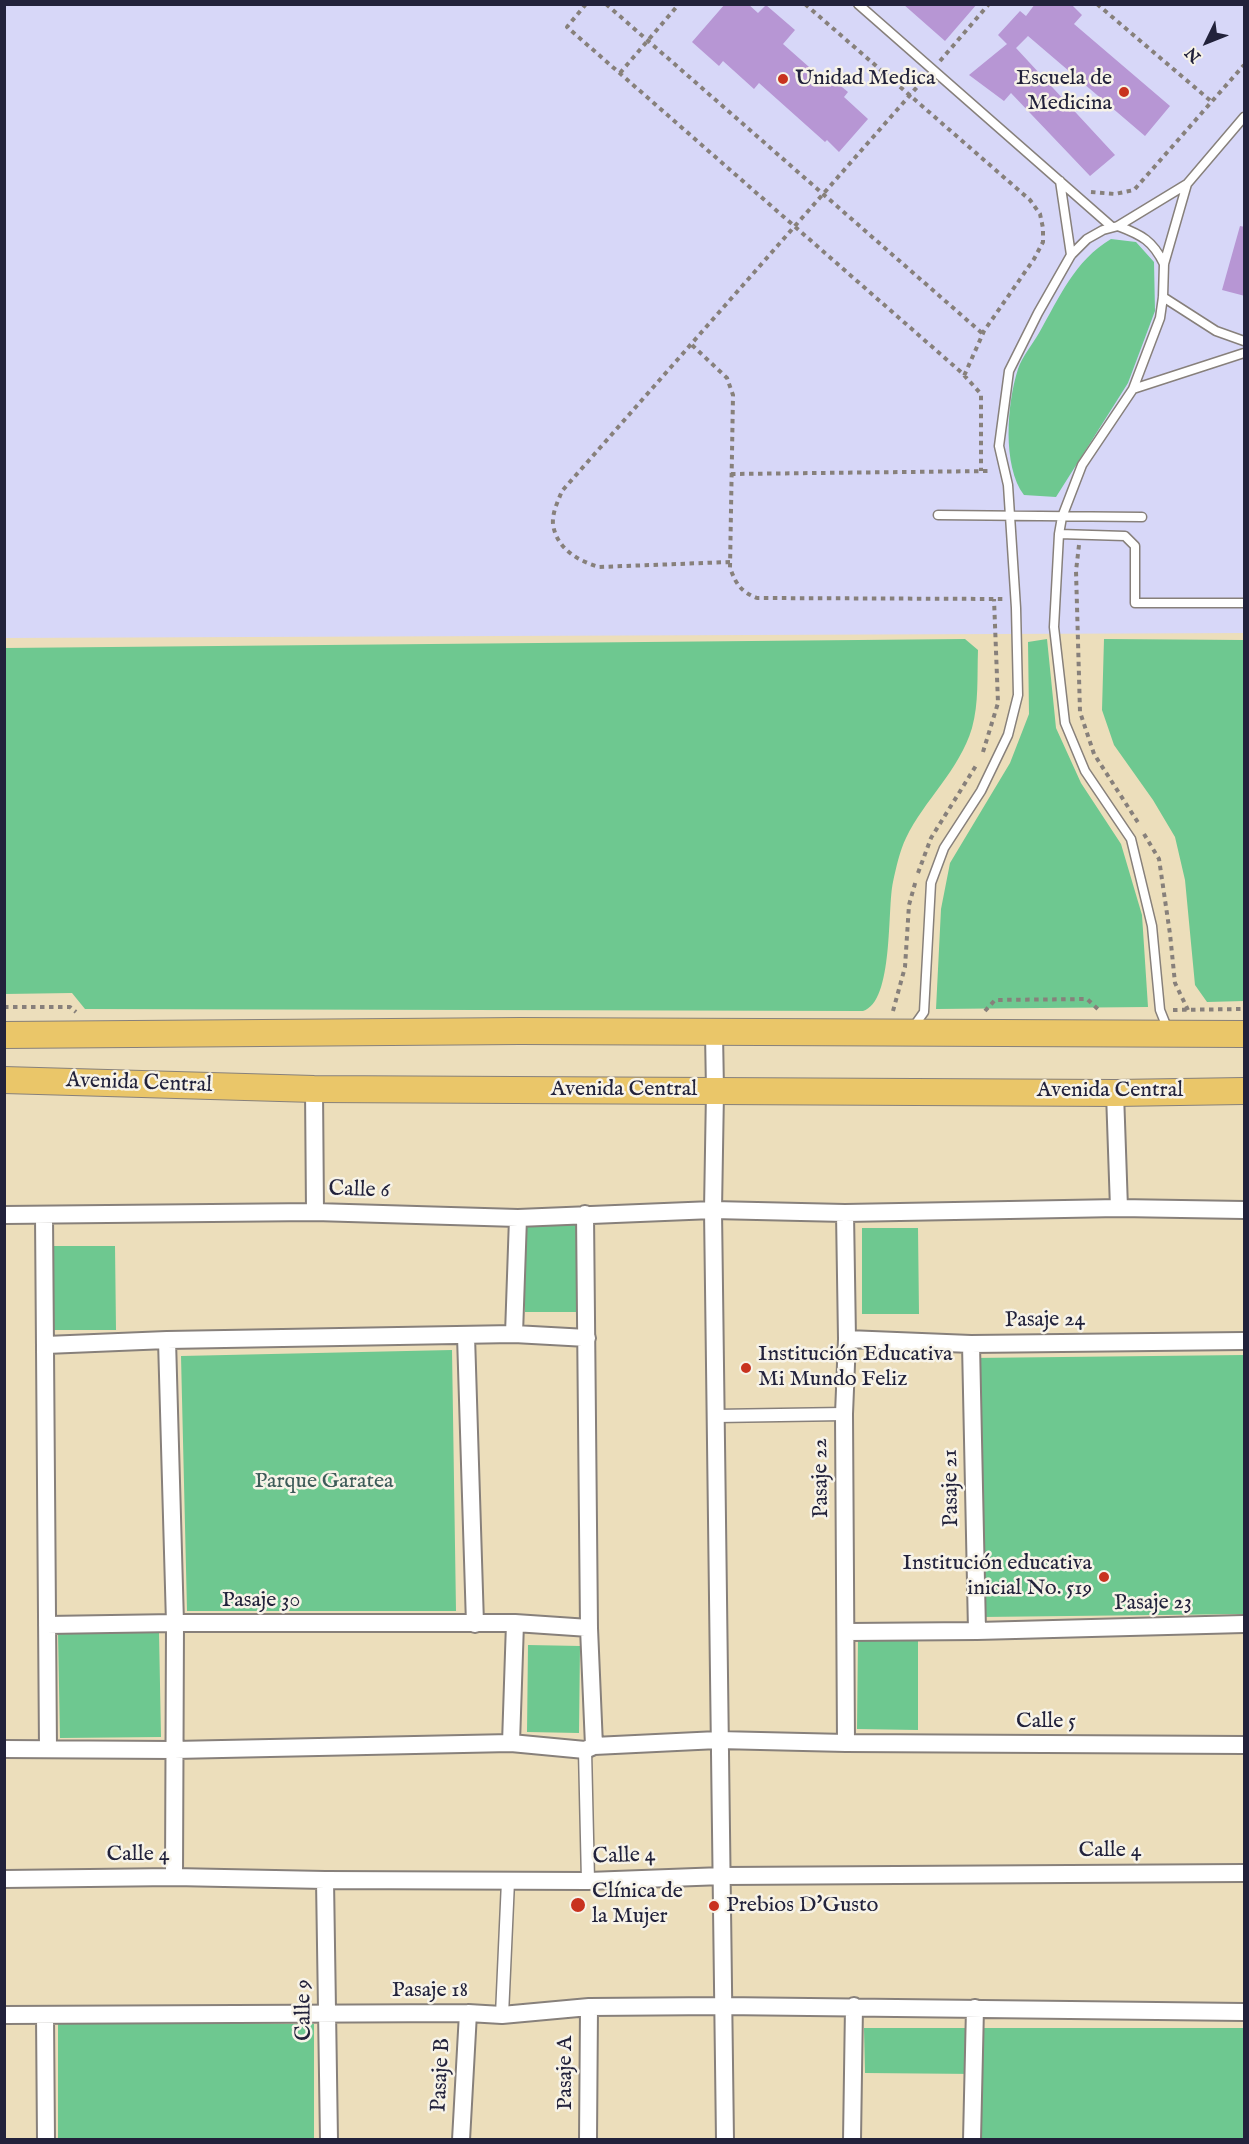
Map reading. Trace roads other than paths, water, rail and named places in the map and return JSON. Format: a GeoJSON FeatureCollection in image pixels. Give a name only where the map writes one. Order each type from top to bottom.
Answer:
{"type":"FeatureCollection","features":[{"type":"Feature","properties":{"kind":"main road","name":"Avenida Central"},"geometry":{"type":"LineString","coordinates":[[4,1035],[520,1031],[1245,1034]]}},
{"type":"Feature","properties":{"kind":"main road","name":"Avenida Central"},"geometry":{"type":"LineString","coordinates":[[4,1080],[314,1089],[1115,1093],[1245,1090]]}},
{"type":"Feature","properties":{"kind":"street"},"geometry":{"type":"LineString","coordinates":[[714,1033],[713,1209],[718,1740],[723,1876],[722,2006],[725,2139]]}},
{"type":"Feature","properties":{"kind":"street"},"geometry":{"type":"LineString","coordinates":[[314,1089],[315,1212]]}},
{"type":"Feature","properties":{"kind":"street"},"geometry":{"type":"LineString","coordinates":[[1115,1093],[1119,1208]]}},
{"type":"Feature","properties":{"kind":"street","name":"Calle 6"},"geometry":{"type":"LineString","coordinates":[[4,1215],[315,1212],[518,1218],[713,1209],[845,1213],[1119,1208],[1245,1210]]}},
{"type":"Feature","properties":{"kind":"street","name":"Pasaje 22"},"geometry":{"type":"LineString","coordinates":[[845,1213],[846,1743]]}},
{"type":"Feature","properties":{"kind":"street"},"geometry":{"type":"LineString","coordinates":[[585,1214],[589,1628],[588,1881]]}},
{"type":"Feature","properties":{"kind":"street"},"geometry":{"type":"LineString","coordinates":[[44,1215],[48,1749]]}},
{"type":"Feature","properties":{"kind":"street"},"geometry":{"type":"LineString","coordinates":[[514,1334],[518,1218]]}},
{"type":"Feature","properties":{"kind":"street"},"geometry":{"type":"LineString","coordinates":[[46,1345],[167,1340],[514,1334],[587,1338]]}},
{"type":"Feature","properties":{"kind":"street"},"geometry":{"type":"LineString","coordinates":[[466,1336],[475,1624]]}},
{"type":"Feature","properties":{"kind":"street","name":"Pasaje 24"},"geometry":{"type":"LineString","coordinates":[[847,1339],[971,1344],[1245,1341]]}},
{"type":"Feature","properties":{"kind":"street"},"geometry":{"type":"LineString","coordinates":[[167,1340],[175,1623],[174,1877]]}},
{"type":"Feature","properties":{"kind":"street","name":"Pasaje 21"},"geometry":{"type":"LineString","coordinates":[[971,1344],[977,1631]]}},
{"type":"Feature","properties":{"kind":"street"},"geometry":{"type":"LineString","coordinates":[[716,1416],[844,1414]]}},
{"type":"Feature","properties":{"kind":"street"},"geometry":{"type":"LineString","coordinates":[[511,1743],[515,1623]]}},
{"type":"Feature","properties":{"kind":"street","name":"Pasaje 30"},"geometry":{"type":"LineString","coordinates":[[47,1625],[515,1623],[589,1628]]}},
{"type":"Feature","properties":{"kind":"street","name":"Pasaje 23"},"geometry":{"type":"LineString","coordinates":[[847,1632],[1245,1624]]}},
{"type":"Feature","properties":{"kind":"street","name":"Calle 5"},"geometry":{"type":"LineString","coordinates":[[4,1749],[174,1750],[511,1743],[589,1748],[718,1740],[1245,1745]]}},
{"type":"Feature","properties":{"kind":"street","name":"Calle 4"},"geometry":{"type":"LineString","coordinates":[[4,1879],[174,1877],[588,1881],[723,1876],[1245,1873]]}},
{"type":"Feature","properties":{"kind":"street","name":"Calle 9"},"geometry":{"type":"LineString","coordinates":[[325,1880],[329,2139]]}},
{"type":"Feature","properties":{"kind":"street"},"geometry":{"type":"LineString","coordinates":[[502,2015],[507,1881]]}},
{"type":"Feature","properties":{"kind":"street","name":"Pasaje 18"},"geometry":{"type":"LineString","coordinates":[[4,2015],[468,2013],[502,2015],[589,2007],[722,2006],[1245,2012]]}},
{"type":"Feature","properties":{"kind":"street"},"geometry":{"type":"LineString","coordinates":[[852,2139],[854,2006]]}},
{"type":"Feature","properties":{"kind":"street","name":"Pasaje A"},"geometry":{"type":"LineString","coordinates":[[588,2139],[589,2007]]}},
{"type":"Feature","properties":{"kind":"street"},"geometry":{"type":"LineString","coordinates":[[972,2139],[975,2008]]}},
{"type":"Feature","properties":{"kind":"street","name":"Pasaje B"},"geometry":{"type":"LineString","coordinates":[[461,2139],[468,2013]]}},
{"type":"Feature","properties":{"kind":"street"},"geometry":{"type":"LineString","coordinates":[[45,2015],[46,2139]]}},
{"type":"Feature","properties":{"kind":"lane"},"geometry":{"type":"LineString","coordinates":[[858,4],[1060,181],[1115,226],[1142,235],[1157,250],[1164,264]]}},
{"type":"Feature","properties":{"kind":"lane"},"geometry":{"type":"LineString","coordinates":[[910,1033],[924,1012],[931,883],[944,848],[981,791],[1008,735],[1018,695],[1010,517],[1005,471],[999,446],[1009,371],[1071,255],[1087,239],[1115,226],[1187,184],[1245,117]]}},
{"type":"Feature","properties":{"kind":"lane"},"geometry":{"type":"LineString","coordinates":[[1060,181],[1071,255]]}},
{"type":"Feature","properties":{"kind":"lane"},"geometry":{"type":"LineString","coordinates":[[1169,1033],[1160,1010],[1152,926],[1131,839],[1085,771],[1065,723],[1054,627],[1062,517],[1082,465],[1133,389],[1160,318],[1164,264],[1187,184]]}},
{"type":"Feature","properties":{"kind":"lane"},"geometry":{"type":"LineString","coordinates":[[1163,297],[1216,331],[1245,341]]}},
{"type":"Feature","properties":{"kind":"lane"},"geometry":{"type":"LineString","coordinates":[[1133,389],[1245,353]]}},
{"type":"Feature","properties":{"kind":"lane"},"geometry":{"type":"LineString","coordinates":[[938,515],[1142,517]]}},
{"type":"Feature","properties":{"kind":"lane"},"geometry":{"type":"LineString","coordinates":[[1059,534],[1125,536],[1135,546],[1135,603],[1245,603]]}},
{"type":"Feature","properties":{"kind":"place","name":"Unidad Medica"},"geometry":{"type":"Point","coordinates":[783,79]}},
{"type":"Feature","properties":{"kind":"place","name":"Escuela de Medicina"},"geometry":{"type":"Point","coordinates":[1124,92]}},
{"type":"Feature","properties":{"kind":"place","name":"Institución Educativa Mi Mundo Feliz"},"geometry":{"type":"Point","coordinates":[746,1368]}},
{"type":"Feature","properties":{"kind":"place","name":"Institución educativa inicial No. 519"},"geometry":{"type":"Point","coordinates":[1104,1577]}},
{"type":"Feature","properties":{"kind":"place","name":"Clínica de la Mujer"},"geometry":{"type":"Point","coordinates":[578,1905]}},
{"type":"Feature","properties":{"kind":"place","name":"Prebios D'Gusto"},"geometry":{"type":"Point","coordinates":[714,1906]}},
{"type":"Feature","properties":{"kind":"park label","name":"Parque Garatea"},"geometry":{"type":"Point","coordinates":[324,1482]}}]}
